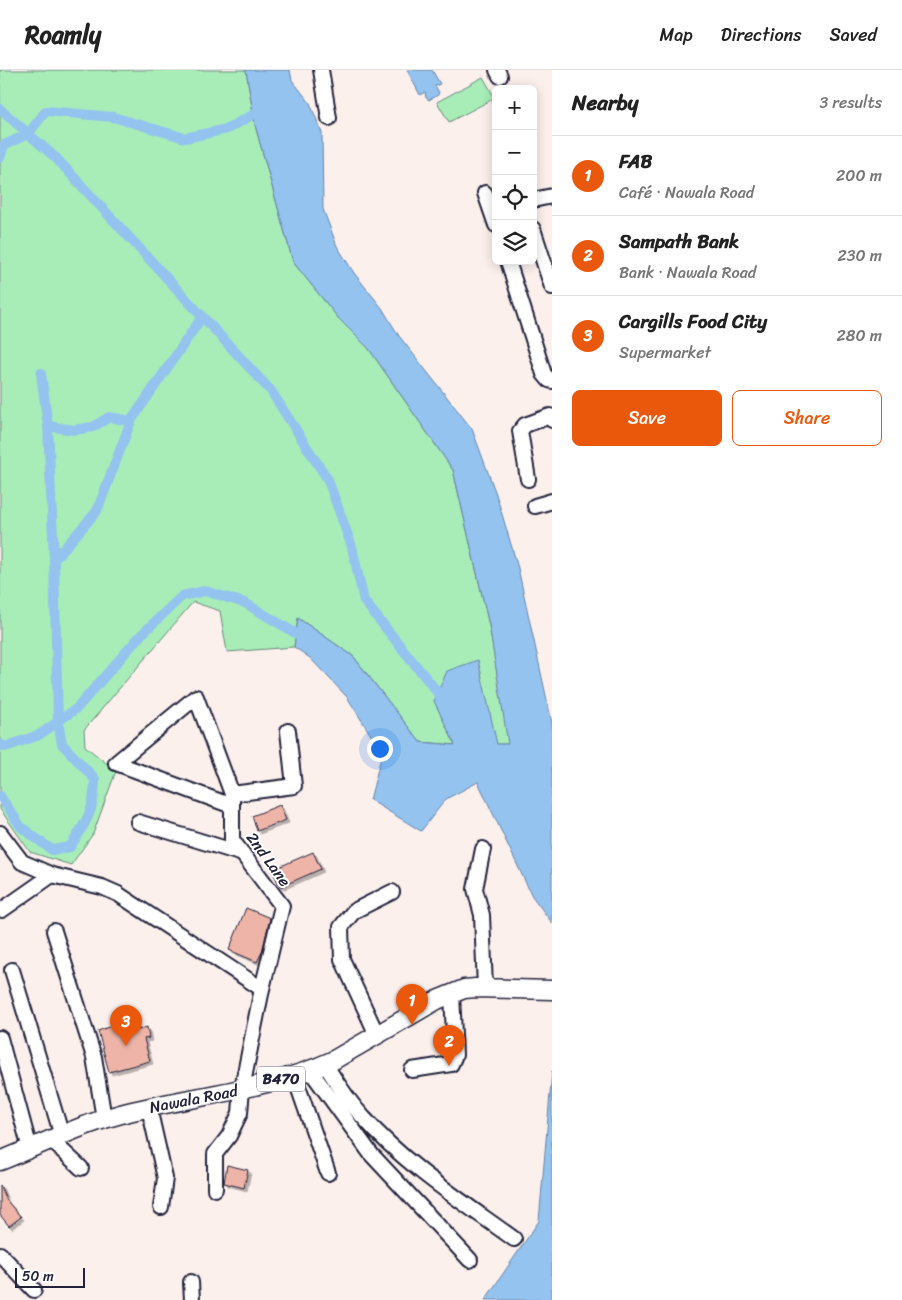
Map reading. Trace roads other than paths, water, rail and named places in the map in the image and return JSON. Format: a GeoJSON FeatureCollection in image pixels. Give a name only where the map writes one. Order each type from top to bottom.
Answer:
{"type":"FeatureCollection","features":[{"type":"Feature","properties":{"kind":"main road","name":"Nawala Road"},"geometry":{"type":"LineString","coordinates":[[0,1161],[104,1119],[242,1088],[310,1070],[464,989],[552,990]]}},
{"type":"Feature","properties":{"kind":"street"},"geometry":{"type":"LineString","coordinates":[[321,70],[329,118]]}},
{"type":"Feature","properties":{"kind":"street"},"geometry":{"type":"LineString","coordinates":[[485,193],[494,220]]}},
{"type":"Feature","properties":{"kind":"street"},"geometry":{"type":"LineString","coordinates":[[537,199],[552,196]]}},
{"type":"Feature","properties":{"kind":"street"},"geometry":{"type":"LineString","coordinates":[[537,241],[552,287]]}},
{"type":"Feature","properties":{"kind":"street"},"geometry":{"type":"LineString","coordinates":[[509,265],[544,374],[552,381]]}},
{"type":"Feature","properties":{"kind":"street"},"geometry":{"type":"LineString","coordinates":[[528,479],[520,431],[525,426],[550,416],[552,420]]}},
{"type":"Feature","properties":{"kind":"street"},"geometry":{"type":"LineString","coordinates":[[535,506],[552,501]]}},
{"type":"Feature","properties":{"kind":"street","name":"2nd Lane"},"geometry":{"type":"LineString","coordinates":[[215,1190],[215,1154],[229,1136],[240,1112],[242,1088],[262,990],[282,906],[232,840],[232,800],[196,697],[116,763],[232,800]]}},
{"type":"Feature","properties":{"kind":"street"},"geometry":{"type":"LineString","coordinates":[[232,800],[294,786],[288,731]]}},
{"type":"Feature","properties":{"kind":"street"},"geometry":{"type":"LineString","coordinates":[[138,822],[243,854]]}},
{"type":"Feature","properties":{"kind":"street"},"geometry":{"type":"LineString","coordinates":[[0,833],[22,862],[52,875],[102,887],[118,894],[262,990]]}},
{"type":"Feature","properties":{"kind":"street"},"geometry":{"type":"LineString","coordinates":[[483,849],[475,889],[482,915],[485,988]]}},
{"type":"Feature","properties":{"kind":"street"},"geometry":{"type":"LineString","coordinates":[[2,910],[52,875]]}},
{"type":"Feature","properties":{"kind":"street"},"geometry":{"type":"LineString","coordinates":[[376,1034],[342,959],[341,927],[354,911],[392,892]]}},
{"type":"Feature","properties":{"kind":"street"},"geometry":{"type":"LineString","coordinates":[[54,931],[94,1057],[104,1119]]}},
{"type":"Feature","properties":{"kind":"street"},"geometry":{"type":"LineString","coordinates":[[12,970],[56,1138],[81,1168]]}},
{"type":"Feature","properties":{"kind":"street"},"geometry":{"type":"LineString","coordinates":[[412,1070],[451,1064],[455,1055],[452,994]]}},
{"type":"Feature","properties":{"kind":"street"},"geometry":{"type":"LineString","coordinates":[[0,1038],[30,1149]]}},
{"type":"Feature","properties":{"kind":"street"},"geometry":{"type":"LineString","coordinates":[[310,1070],[328,1173]]}},
{"type":"Feature","properties":{"kind":"street"},"geometry":{"type":"LineString","coordinates":[[310,1070],[340,1088],[362,1117],[384,1139],[431,1178],[514,1239]]}},
{"type":"Feature","properties":{"kind":"street"},"geometry":{"type":"LineString","coordinates":[[310,1070],[370,1154],[470,1260]]}},
{"type":"Feature","properties":{"kind":"street"},"geometry":{"type":"LineString","coordinates":[[149,1108],[164,1178],[161,1207]]}},
{"type":"Feature","properties":{"kind":"street"},"geometry":{"type":"LineString","coordinates":[[0,1254],[34,1290]]}},
{"type":"Feature","properties":{"kind":"street"},"geometry":{"type":"LineString","coordinates":[[191,1282],[192,1300]]}},
{"type":"Feature","properties":{"kind":"water"},"geometry":{"type":"Polygon","coordinates":[[[246,70],[290,70],[292,80],[310,103],[322,133],[323,209],[337,246],[354,273],[382,308],[399,336],[472,429],[496,494],[518,568],[552,723],[552,923],[532,896],[478,782],[446,799],[421,831],[370,800],[382,753],[347,697],[310,658],[294,647],[298,618],[353,656],[420,742],[455,745],[434,701],[447,671],[478,660],[497,744],[508,744],[489,625],[453,470],[369,349],[339,319],[293,262],[255,125],[246,70]]]}},
{"type":"Feature","properties":{"kind":"water"},"geometry":{"type":"Polygon","coordinates":[[[407,70],[432,70],[440,84],[435,86],[439,92],[438,95],[429,100],[426,98],[425,92],[420,95],[407,70]]]}},
{"type":"Feature","properties":{"kind":"water"},"geometry":{"type":"Polygon","coordinates":[[[552,1071],[552,1295],[549,1300],[485,1300],[539,1221],[552,1071]]]}},
{"type":"Feature","properties":{"kind":"waterway"},"geometry":{"type":"LineString","coordinates":[[0,158],[4,145],[28,134],[46,111],[113,117],[185,138],[227,129],[265,108]]}},
{"type":"Feature","properties":{"kind":"waterway"},"geometry":{"type":"LineString","coordinates":[[0,109],[56,158],[271,391],[328,480],[352,547],[364,601],[446,703]]}},
{"type":"Feature","properties":{"kind":"waterway"},"geometry":{"type":"LineString","coordinates":[[0,796],[21,827],[52,850],[70,847],[88,815],[95,790],[95,779],[62,744],[58,721],[54,560],[97,511],[131,421],[202,317]]}},
{"type":"Feature","properties":{"kind":"waterway"},"geometry":{"type":"LineString","coordinates":[[41,373],[48,426],[54,560]]}},
{"type":"Feature","properties":{"kind":"waterway"},"geometry":{"type":"LineString","coordinates":[[48,426],[74,430],[93,427],[109,417],[131,421]]}},
{"type":"Feature","properties":{"kind":"waterway"},"geometry":{"type":"LineString","coordinates":[[0,744],[5,747],[39,735],[77,708],[140,636],[182,596],[205,591],[245,603],[307,640]]}},
{"type":"Feature","properties":{"kind":"place","name":"FAB"},"geometry":{"type":"Point","coordinates":[412,1025]}},
{"type":"Feature","properties":{"kind":"place","name":"Cargills Food City"},"geometry":{"type":"Point","coordinates":[126,1046]}},
{"type":"Feature","properties":{"kind":"place","name":"Sampath Bank"},"geometry":{"type":"Point","coordinates":[449,1066]}}]}
